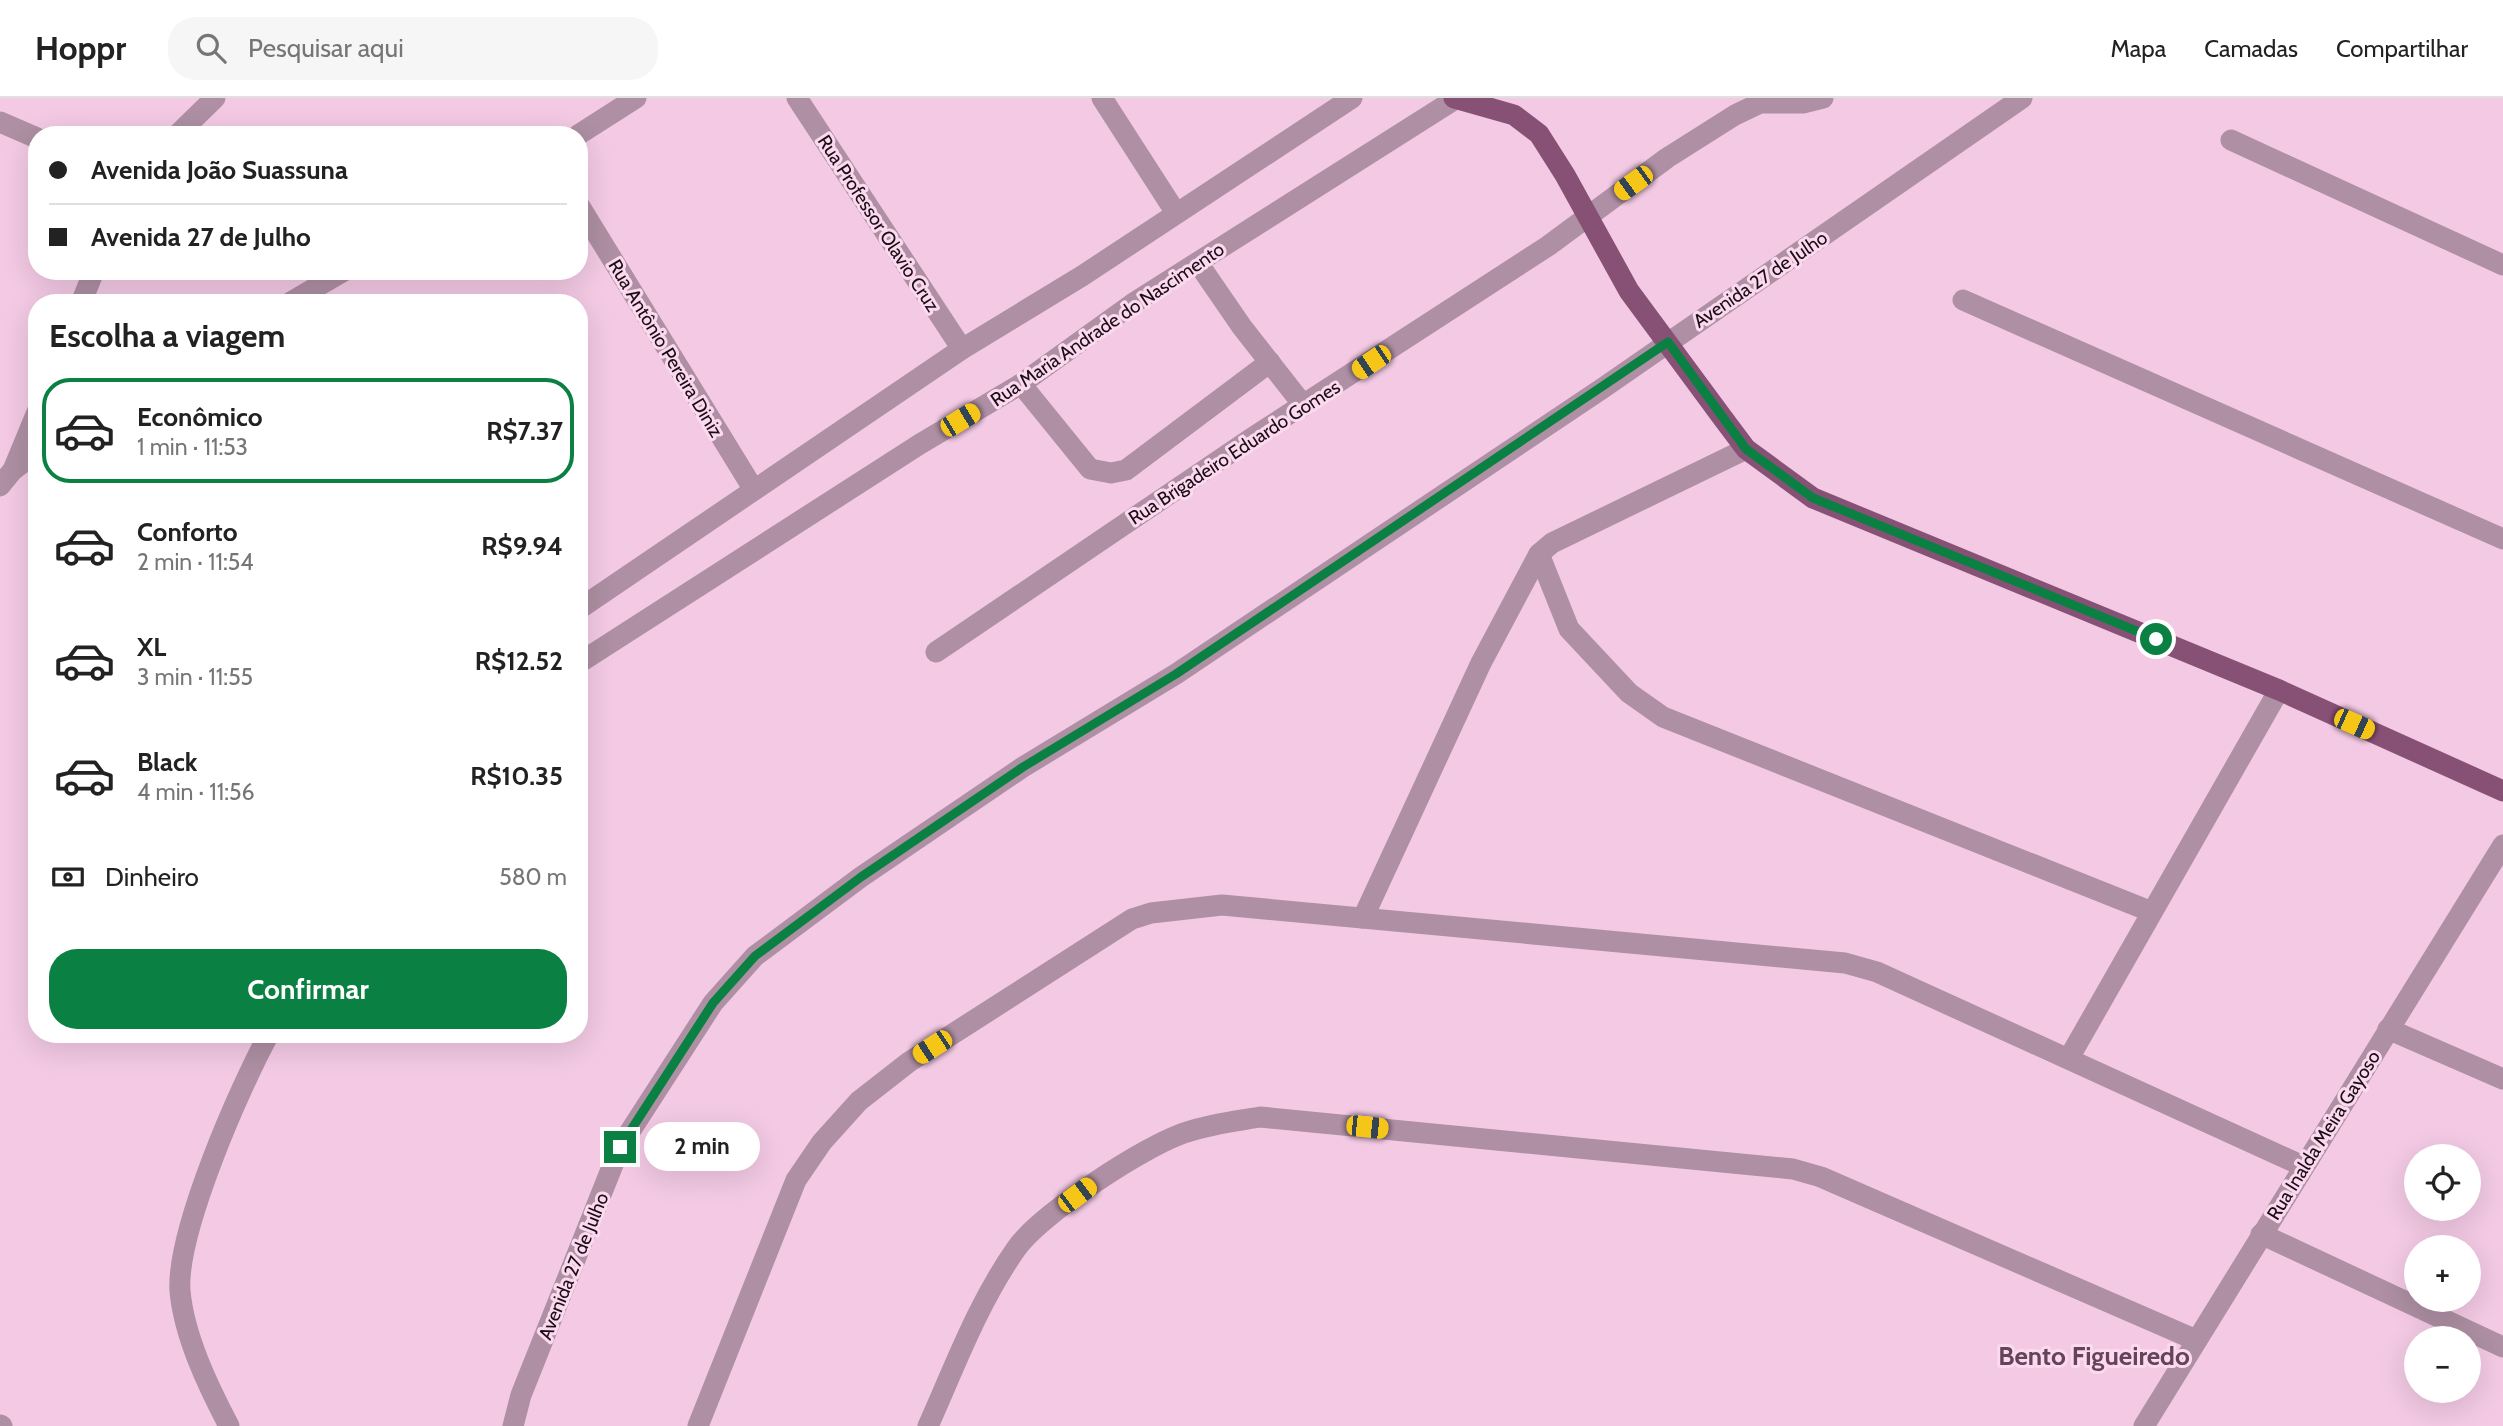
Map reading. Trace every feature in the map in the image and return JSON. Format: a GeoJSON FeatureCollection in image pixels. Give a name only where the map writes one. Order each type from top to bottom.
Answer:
{"type":"FeatureCollection","features":[{"type":"Feature","properties":{"kind":"main road"},"geometry":{"type":"LineString","coordinates":[[1455,98],[1514,115],[1530,125],[1551,150],[1629,291],[1746,449],[1813,498],[2279,690],[2503,792]]}},
{"type":"Feature","properties":{"kind":"street"},"geometry":{"type":"LineString","coordinates":[[186,126],[215,98]]}},
{"type":"Feature","properties":{"kind":"street"},"geometry":{"type":"LineString","coordinates":[[588,129],[636,98]]}},
{"type":"Feature","properties":{"kind":"street","name":"Rua Professor Olavio Cruz"},"geometry":{"type":"LineString","coordinates":[[797,98],[962,349]]}},
{"type":"Feature","properties":{"kind":"street"},"geometry":{"type":"LineString","coordinates":[[1102,98],[1176,212]]}},
{"type":"Feature","properties":{"kind":"street"},"geometry":{"type":"LineString","coordinates":[[588,603],[962,349],[1082,276],[1352,98]]}},
{"type":"Feature","properties":{"kind":"street","name":"Rua Maria Andrade do Nascimento"},"geometry":{"type":"LineString","coordinates":[[588,657],[920,444],[1021,383],[1080,339],[1455,98]]}},
{"type":"Feature","properties":{"kind":"street","name":"Rua Brigadeiro Eduardo Gomes"},"geometry":{"type":"LineString","coordinates":[[936,652],[1011,598],[1588,218],[1667,159],[1748,107],[1760,103],[1803,103],[1823,98]]}},
{"type":"Feature","properties":{"kind":"street","name":"Avenida 27 de Julho"},"geometry":{"type":"LineString","coordinates":[[513,1426],[521,1395],[620,1147],[713,1003],[755,956],[861,877],[1023,767],[1176,674],[1668,342],[2022,98]]}},
{"type":"Feature","properties":{"kind":"street"},"geometry":{"type":"LineString","coordinates":[[0,122],[28,134]]}},
{"type":"Feature","properties":{"kind":"street"},"geometry":{"type":"LineString","coordinates":[[2231,140],[2503,265]]}},
{"type":"Feature","properties":{"kind":"street","name":"Rua Antônio Pereira Diniz"},"geometry":{"type":"LineString","coordinates":[[588,220],[754,491]]}},
{"type":"Feature","properties":{"kind":"street"},"geometry":{"type":"LineString","coordinates":[[1198,263],[1304,407]]}},
{"type":"Feature","properties":{"kind":"street"},"geometry":{"type":"LineString","coordinates":[[321,294],[335,280]]}},
{"type":"Feature","properties":{"kind":"street"},"geometry":{"type":"LineString","coordinates":[[1963,300],[2503,539]]}},
{"type":"Feature","properties":{"kind":"street"},"geometry":{"type":"LineString","coordinates":[[1021,383],[1090,469],[1111,473],[1126,470],[1270,362]]}},
{"type":"Feature","properties":{"kind":"street"},"geometry":{"type":"LineString","coordinates":[[6,478],[28,431]]}},
{"type":"Feature","properties":{"kind":"street"},"geometry":{"type":"LineString","coordinates":[[1363,918],[1481,663],[1539,555],[1552,543],[1746,449]]}},
{"type":"Feature","properties":{"kind":"street"},"geometry":{"type":"LineString","coordinates":[[6,478],[28,460]]}},
{"type":"Feature","properties":{"kind":"street"},"geometry":{"type":"LineString","coordinates":[[1539,555],[1569,629],[1629,693],[1662,717],[2152,912]]}},
{"type":"Feature","properties":{"kind":"street"},"geometry":{"type":"LineString","coordinates":[[2069,1058],[2279,690]]}},
{"type":"Feature","properties":{"kind":"street","name":"Rua Inalda Meira Gayoso"},"geometry":{"type":"LineString","coordinates":[[2144,1426],[2503,845]]}},
{"type":"Feature","properties":{"kind":"street"},"geometry":{"type":"LineString","coordinates":[[698,1426],[796,1180],[822,1142],[859,1101],[909,1062],[1132,919],[1151,913],[1222,905],[1845,964],[1877,972],[2303,1166]]}},
{"type":"Feature","properties":{"kind":"street"},"geometry":{"type":"LineString","coordinates":[[2388,1029],[2503,1079]]}},
{"type":"Feature","properties":{"kind":"street"},"geometry":{"type":"LineString","coordinates":[[229,1426],[186,1320],[180,1290],[181,1269],[212,1164],[265,1043]]}},
{"type":"Feature","properties":{"kind":"street"},"geometry":{"type":"LineString","coordinates":[[928,1426],[988,1291],[1018,1246],[1041,1224],[1090,1185],[1184,1132],[1260,1117],[1793,1169],[1821,1177],[2196,1340]]}},
{"type":"Feature","properties":{"kind":"street"},"geometry":{"type":"LineString","coordinates":[[2261,1234],[2503,1347]]}},
{"type":"Feature","properties":{"kind":"district","name":"Bento Figueiredo"},"geometry":{"type":"Point","coordinates":[2094,1356]}},
{"type":"Feature","properties":{"kind":"route"},"geometry":{"type":"LineString","coordinates":[[620,1147],[713,1003],[755,956],[861,877],[933,831],[1023,767],[1176,674],[1668,342],[1746,449],[1813,498],[2156,639]]}}]}
